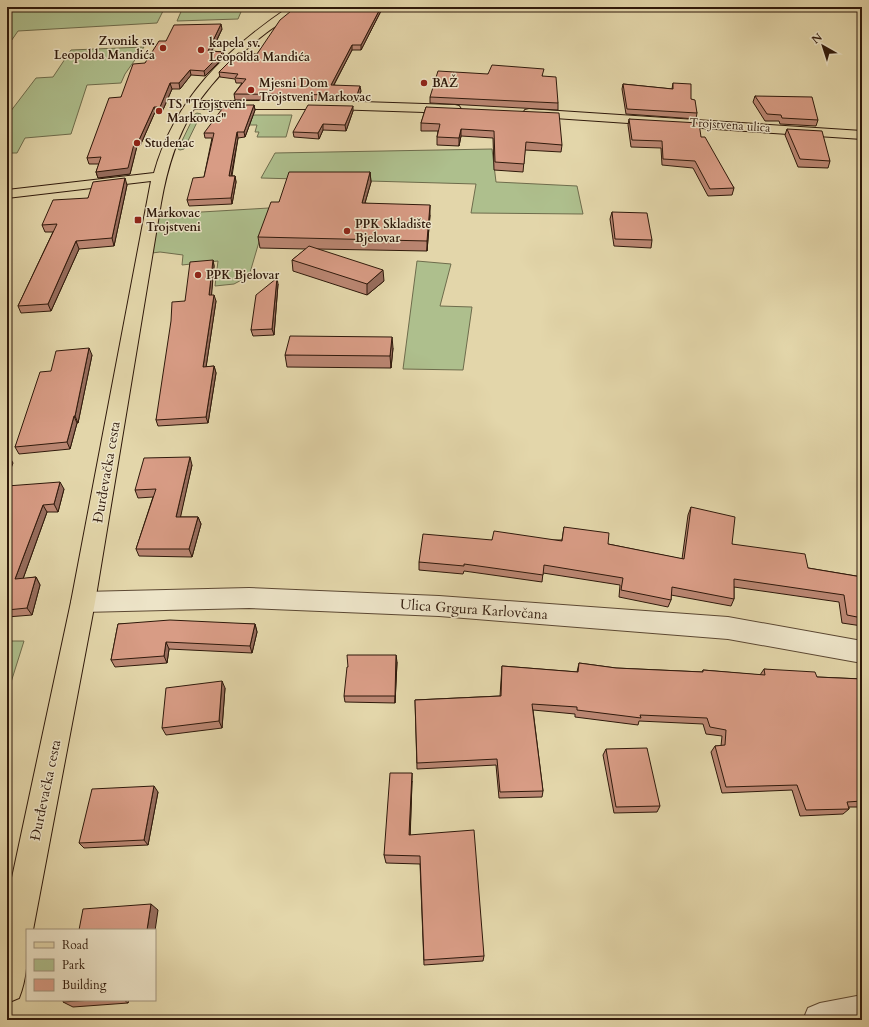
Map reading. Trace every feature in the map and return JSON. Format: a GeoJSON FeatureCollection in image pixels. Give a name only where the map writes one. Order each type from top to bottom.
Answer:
{"type":"FeatureCollection","features":[{"type":"Feature","properties":{"kind":"main road","name":"Đurđevačka cesta"},"geometry":{"type":"LineString","coordinates":[[7,986],[31,856],[83,602],[159,176],[174,136],[190,105],[202,90],[231,58],[256,35],[295,7]]}},
{"type":"Feature","properties":{"kind":"main road"},"geometry":{"type":"LineString","coordinates":[[202,90],[205,94],[215,100],[237,105]]}},
{"type":"Feature","properties":{"kind":"main road"},"geometry":{"type":"LineString","coordinates":[[190,105],[464,109]]}},
{"type":"Feature","properties":{"kind":"main road","name":"Trojstvena ulica"},"geometry":{"type":"LineString","coordinates":[[517,112],[862,135]]}},
{"type":"Feature","properties":{"kind":"main road"},"geometry":{"type":"LineString","coordinates":[[7,194],[159,176]]}},
{"type":"Feature","properties":{"kind":"street","name":"Ulica Grgura Karlovčana"},"geometry":{"type":"LineString","coordinates":[[83,602],[249,598],[438,606],[728,628],[862,652]]}},
{"type":"Feature","properties":{"kind":"street"},"geometry":{"type":"LineString","coordinates":[[820,1020],[862,1012]]}},
{"type":"Feature","properties":{"kind":"green space"},"geometry":{"type":"Polygon","coordinates":[[[7,7],[165,7],[157,23],[18,31],[7,47],[7,7]]]}},
{"type":"Feature","properties":{"kind":"green space"},"geometry":{"type":"Polygon","coordinates":[[[183,7],[243,7],[238,19],[177,21],[183,7]]]}},
{"type":"Feature","properties":{"kind":"green space"},"geometry":{"type":"Polygon","coordinates":[[[144,47],[125,74],[121,83],[87,85],[71,134],[25,138],[17,153],[7,153],[7,116],[36,78],[53,77],[71,50],[144,47]]]}},
{"type":"Feature","properties":{"kind":"green space"},"geometry":{"type":"Polygon","coordinates":[[[195,114],[201,114],[184,149],[180,150],[178,149],[195,114]]]}},
{"type":"Feature","properties":{"kind":"green space"},"geometry":{"type":"Polygon","coordinates":[[[240,115],[292,115],[286,137],[257,137],[259,132],[255,132],[257,125],[236,125],[240,115]]]}},
{"type":"Feature","properties":{"kind":"green space"},"geometry":{"type":"Polygon","coordinates":[[[492,149],[496,182],[577,186],[583,214],[471,213],[476,184],[261,178],[275,153],[492,149]]]}},
{"type":"Feature","properties":{"kind":"green space"},"geometry":{"type":"Polygon","coordinates":[[[269,208],[249,276],[234,284],[215,286],[218,261],[182,265],[183,255],[160,252],[144,254],[151,215],[269,208]]]}},
{"type":"Feature","properties":{"kind":"green space"},"geometry":{"type":"Polygon","coordinates":[[[417,261],[451,264],[440,306],[472,307],[463,370],[403,369],[417,261]]]}},
{"type":"Feature","properties":{"kind":"green space"},"geometry":{"type":"Polygon","coordinates":[[[7,641],[24,641],[7,695],[7,641]]]}},
{"type":"Feature","properties":{"kind":"building"},"geometry":{"type":"Polygon","coordinates":[[[296,7],[381,7],[361,45],[352,45],[331,85],[360,86],[357,95],[234,94],[246,79],[235,78],[238,74],[219,72],[238,53],[257,54],[280,20],[296,7]]]}},
{"type":"Feature","properties":{"kind":"building"},"geometry":{"type":"Polygon","coordinates":[[[221,24],[208,51],[223,52],[204,71],[190,70],[179,83],[170,83],[160,107],[154,107],[139,140],[135,140],[128,168],[96,172],[101,157],[87,158],[109,98],[121,97],[133,64],[145,63],[159,41],[166,41],[174,25],[221,24]]]}},
{"type":"Feature","properties":{"kind":"building"},"geometry":{"type":"Polygon","coordinates":[[[492,65],[544,69],[542,76],[556,77],[558,103],[430,97],[438,71],[488,74],[492,65]]]}},
{"type":"Feature","properties":{"kind":"building"},"geometry":{"type":"Polygon","coordinates":[[[673,83],[691,84],[691,99],[695,100],[697,113],[627,109],[623,84],[673,89],[673,83]]]}},
{"type":"Feature","properties":{"kind":"building"},"geometry":{"type":"Polygon","coordinates":[[[755,96],[812,97],[818,120],[782,118],[781,115],[767,114],[755,96]]]}},
{"type":"Feature","properties":{"kind":"building"},"geometry":{"type":"Polygon","coordinates":[[[225,105],[254,105],[244,132],[237,132],[229,176],[235,176],[231,198],[187,200],[193,178],[204,177],[214,133],[204,133],[225,105]]]}},
{"type":"Feature","properties":{"kind":"building"},"geometry":{"type":"Polygon","coordinates":[[[308,105],[353,106],[345,125],[323,124],[318,133],[293,132],[308,105]]]}},
{"type":"Feature","properties":{"kind":"building"},"geometry":{"type":"Polygon","coordinates":[[[426,107],[559,113],[562,145],[526,142],[524,164],[495,162],[494,131],[461,129],[459,138],[437,137],[440,124],[421,123],[426,107]]]}},
{"type":"Feature","properties":{"kind":"building"},"geometry":{"type":"Polygon","coordinates":[[[629,119],[699,123],[701,137],[705,137],[734,188],[710,189],[695,161],[663,159],[662,141],[632,140],[629,119]]]}},
{"type":"Feature","properties":{"kind":"building"},"geometry":{"type":"Polygon","coordinates":[[[787,129],[822,131],[830,161],[800,159],[787,129]]]}},
{"type":"Feature","properties":{"kind":"building"},"geometry":{"type":"Polygon","coordinates":[[[289,172],[370,172],[362,203],[430,205],[427,241],[258,237],[271,202],[279,202],[289,172]]]}},
{"type":"Feature","properties":{"kind":"building"},"geometry":{"type":"Polygon","coordinates":[[[125,178],[112,238],[76,241],[48,304],[18,306],[57,224],[42,225],[53,200],[88,198],[93,182],[125,178]]]}},
{"type":"Feature","properties":{"kind":"building"},"geometry":{"type":"Polygon","coordinates":[[[612,212],[647,213],[652,240],[615,239],[612,212]]]}},
{"type":"Feature","properties":{"kind":"building"},"geometry":{"type":"Polygon","coordinates":[[[309,246],[383,270],[367,284],[292,260],[309,246]]]}},
{"type":"Feature","properties":{"kind":"building"},"geometry":{"type":"Polygon","coordinates":[[[213,260],[209,295],[214,295],[203,367],[214,366],[206,417],[156,420],[171,321],[172,302],[185,301],[190,262],[213,260]]]}},
{"type":"Feature","properties":{"kind":"building"},"geometry":{"type":"Polygon","coordinates":[[[277,278],[272,329],[251,330],[256,295],[277,278]]]}},
{"type":"Feature","properties":{"kind":"building"},"geometry":{"type":"Polygon","coordinates":[[[290,336],[392,337],[390,356],[285,355],[290,336]]]}},
{"type":"Feature","properties":{"kind":"building"},"geometry":{"type":"Polygon","coordinates":[[[89,348],[75,416],[67,442],[15,447],[40,372],[51,371],[56,351],[89,348]]]}},
{"type":"Feature","properties":{"kind":"building"},"geometry":{"type":"Polygon","coordinates":[[[190,457],[176,517],[198,517],[189,549],[136,549],[156,489],[135,490],[144,458],[190,457]]]}},
{"type":"Feature","properties":{"kind":"building"},"geometry":{"type":"Polygon","coordinates":[[[60,482],[54,504],[43,505],[15,579],[36,577],[27,608],[7,610],[7,486],[60,482]]]}},
{"type":"Feature","properties":{"kind":"building"},"geometry":{"type":"Polygon","coordinates":[[[691,507],[735,517],[732,544],[805,554],[808,568],[862,577],[862,618],[847,615],[844,595],[734,579],[734,599],[672,587],[671,600],[621,590],[623,578],[544,565],[543,575],[464,564],[464,566],[419,562],[423,534],[492,540],[494,531],[562,541],[564,527],[609,533],[608,544],[684,559],[691,507]]]}},
{"type":"Feature","properties":{"kind":"building"},"geometry":{"type":"Polygon","coordinates":[[[170,620],[255,624],[250,646],[166,642],[164,656],[111,660],[118,624],[170,620]]]}},
{"type":"Feature","properties":{"kind":"building"},"geometry":{"type":"Polygon","coordinates":[[[347,655],[396,655],[395,696],[344,696],[348,667],[347,655]]]}},
{"type":"Feature","properties":{"kind":"building"},"geometry":{"type":"Polygon","coordinates":[[[579,663],[616,668],[703,672],[703,670],[765,675],[764,669],[815,672],[817,677],[862,679],[862,801],[847,802],[849,809],[806,810],[797,785],[726,787],[715,746],[725,745],[726,730],[710,727],[707,718],[640,715],[641,718],[577,710],[577,707],[532,704],[543,791],[500,792],[497,759],[417,763],[415,700],[501,696],[502,666],[578,672],[579,663]]]}},
{"type":"Feature","properties":{"kind":"building"},"geometry":{"type":"Polygon","coordinates":[[[222,681],[219,721],[162,728],[166,688],[222,681]]]}},
{"type":"Feature","properties":{"kind":"building"},"geometry":{"type":"Polygon","coordinates":[[[647,748],[660,806],[616,807],[606,749],[647,748]]]}},
{"type":"Feature","properties":{"kind":"building"},"geometry":{"type":"Polygon","coordinates":[[[390,773],[412,773],[409,835],[474,830],[484,956],[424,960],[420,856],[384,855],[390,773]]]}},
{"type":"Feature","properties":{"kind":"building"},"geometry":{"type":"Polygon","coordinates":[[[154,786],[144,840],[79,843],[92,789],[154,786]]]}},
{"type":"Feature","properties":{"kind":"building"},"geometry":{"type":"Polygon","coordinates":[[[151,904],[147,929],[79,929],[83,909],[151,904]]]}},
{"type":"Feature","properties":{"kind":"place","name":"Zvonik sv. Leopolda Mandića"},"geometry":{"type":"Point","coordinates":[163,48]}},
{"type":"Feature","properties":{"kind":"place","name":"kapela sv. Leopolda Mandića"},"geometry":{"type":"Point","coordinates":[201,50]}},
{"type":"Feature","properties":{"kind":"place","name":"BAŽ"},"geometry":{"type":"Point","coordinates":[424,83]}},
{"type":"Feature","properties":{"kind":"place","name":"Mjesni Dom Trojstveni Markovac"},"geometry":{"type":"Point","coordinates":[251,90]}},
{"type":"Feature","properties":{"kind":"place","name":"TS \"Trojstveni Markovac\""},"geometry":{"type":"Point","coordinates":[159,111]}},
{"type":"Feature","properties":{"kind":"place","name":"Studenac"},"geometry":{"type":"Point","coordinates":[137,143]}},
{"type":"Feature","properties":{"kind":"place","name":"Markovac Trojstveni"},"geometry":{"type":"Point","coordinates":[138,220]}},
{"type":"Feature","properties":{"kind":"place","name":"PPK Skladište Bjelovar"},"geometry":{"type":"Point","coordinates":[347,231]}},
{"type":"Feature","properties":{"kind":"place","name":"PPK Bjelovar"},"geometry":{"type":"Point","coordinates":[198,275]}}]}
